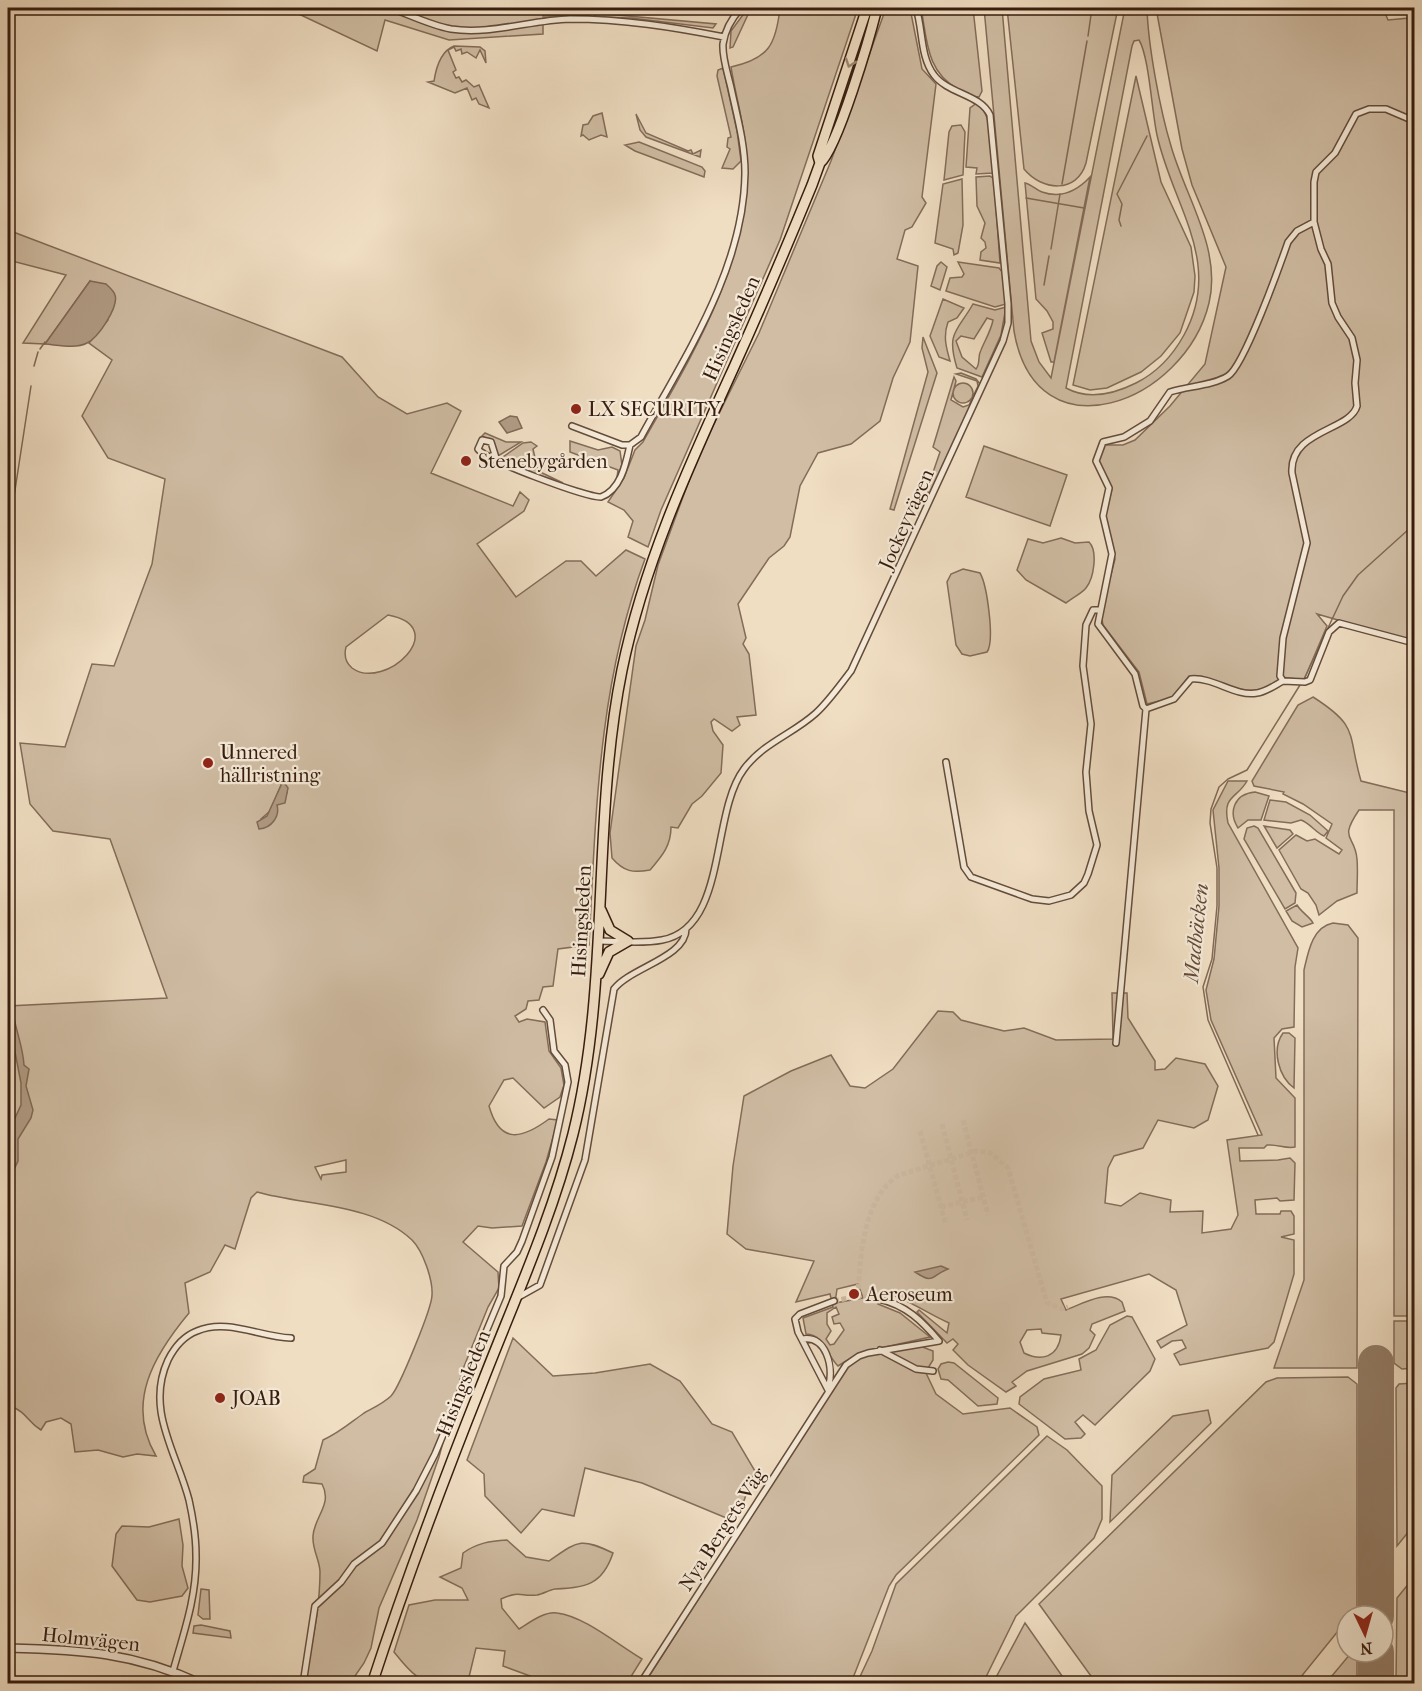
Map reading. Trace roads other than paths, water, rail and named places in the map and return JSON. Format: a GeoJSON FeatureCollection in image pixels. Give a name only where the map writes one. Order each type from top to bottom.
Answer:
{"type":"FeatureCollection","features":[{"type":"Feature","properties":{"kind":"highway","name":"Hisingsleden"},"geometry":{"type":"LineString","coordinates":[[820,163],[818,156],[867,8]]}},
{"type":"Feature","properties":{"kind":"highway","name":"Hisingsleden"},"geometry":{"type":"LineString","coordinates":[[372,1683],[448,1470],[548,1214],[573,1133],[586,1067],[596,981],[604,804],[610,744],[622,672],[645,579],[673,502],[775,274],[820,163],[826,157],[878,8]]}},
{"type":"Feature","properties":{"kind":"highway"},"geometry":{"type":"LineString","coordinates":[[596,981],[609,952],[628,941],[610,930],[600,908]]}},
{"type":"Feature","properties":{"kind":"street"},"geometry":{"type":"LineString","coordinates":[[391,8],[440,26],[460,30],[555,20],[596,20],[661,25],[724,37]]}},
{"type":"Feature","properties":{"kind":"street"},"geometry":{"type":"LineString","coordinates":[[572,426],[622,445],[630,445],[641,437],[685,360],[724,272],[740,220],[745,174],[744,152],[726,66],[724,37],[731,21],[741,8]]}},
{"type":"Feature","properties":{"kind":"street","name":"Jockeyvägen"},"geometry":{"type":"LineString","coordinates":[[515,1299],[540,1285],[585,1160],[615,988],[628,977],[676,949],[685,939],[686,929],[705,904],[733,788],[753,758],[817,713],[851,671],[996,360],[1007,329],[1005,262],[990,115],[982,104],[948,87],[934,75],[926,59],[916,8]]}},
{"type":"Feature","properties":{"kind":"street"},"geometry":{"type":"LineString","coordinates":[[1283,681],[1280,673],[1283,638],[1307,543],[1292,473],[1292,462],[1301,448],[1313,437],[1351,415],[1357,406],[1355,383],[1357,360],[1352,338],[1334,310],[1328,264],[1321,249],[1314,222],[1316,172],[1335,153],[1356,114],[1369,109],[1386,109],[1414,121]]}},
{"type":"Feature","properties":{"kind":"street"},"geometry":{"type":"LineString","coordinates":[[1146,709],[1140,703],[1135,674],[1100,629],[1099,610],[1112,554],[1103,516],[1109,488],[1096,461],[1099,447],[1103,442],[1124,437],[1150,421],[1170,392],[1220,380],[1231,374],[1255,327],[1288,242],[1297,231],[1314,222]]}},
{"type":"Feature","properties":{"kind":"street"},"geometry":{"type":"LineString","coordinates":[[497,461],[588,495],[601,497],[612,491],[623,472],[630,445]]}},
{"type":"Feature","properties":{"kind":"street"},"geometry":{"type":"LineString","coordinates":[[946,762],[964,867],[971,877],[1042,901],[1064,899],[1078,890],[1091,867],[1097,845],[1089,811],[1086,772],[1091,737],[1083,666],[1086,625],[1093,610],[1099,610]]}},
{"type":"Feature","properties":{"kind":"street"},"geometry":{"type":"LineString","coordinates":[[1146,709],[1174,699],[1191,679],[1217,683],[1250,694],[1264,691],[1283,681],[1305,682],[1310,680],[1329,632],[1339,623],[1414,643]]}},
{"type":"Feature","properties":{"kind":"street"},"geometry":{"type":"LineString","coordinates":[[1116,1042],[1146,709]]}},
{"type":"Feature","properties":{"kind":"street"},"geometry":{"type":"LineString","coordinates":[[598,941],[661,940],[686,929]]}},
{"type":"Feature","properties":{"kind":"street"},"geometry":{"type":"LineString","coordinates":[[303,1683],[315,1606],[342,1582],[354,1564],[382,1543],[416,1491],[435,1454],[501,1296],[504,1266],[517,1252],[526,1230],[552,1157],[568,1082],[565,1065],[554,1052],[550,1020],[543,1010]]}},
{"type":"Feature","properties":{"kind":"street","name":"Nya Bergets Väg"},"geometry":{"type":"LineString","coordinates":[[640,1683],[828,1390],[853,1359],[880,1350],[939,1341],[912,1313],[895,1303],[879,1299]]}},
{"type":"Feature","properties":{"kind":"street"},"geometry":{"type":"LineString","coordinates":[[828,1390],[802,1339],[796,1324],[796,1316],[834,1301]]}},
{"type":"Feature","properties":{"kind":"street"},"geometry":{"type":"LineString","coordinates":[[173,1671],[192,1607],[196,1556],[189,1501],[161,1421],[160,1398],[166,1364],[173,1351],[184,1339],[197,1331],[212,1327],[227,1327],[291,1338]]}},
{"type":"Feature","properties":{"kind":"street"},"geometry":{"type":"LineString","coordinates":[[802,1339],[819,1342],[831,1363],[828,1390]]}},
{"type":"Feature","properties":{"kind":"street"},"geometry":{"type":"LineString","coordinates":[[880,1350],[916,1369],[933,1371]]}},
{"type":"Feature","properties":{"kind":"street","name":"Holmvägen"},"geometry":{"type":"LineString","coordinates":[[8,1648],[117,1654],[173,1671],[202,1683]]}},
{"type":"Feature","properties":{"kind":"waterway"},"geometry":{"type":"LineString","coordinates":[[1088,36],[1092,8]]}},
{"type":"Feature","properties":{"kind":"waterway"},"geometry":{"type":"LineString","coordinates":[[1062,184],[1087,41]]}},
{"type":"Feature","properties":{"kind":"waterway"},"geometry":{"type":"LineString","coordinates":[[1121,226],[1119,220],[1122,204],[1117,194],[1147,136]]}},
{"type":"Feature","properties":{"kind":"waterway"},"geometry":{"type":"LineString","coordinates":[[1051,249],[1060,194]]}},
{"type":"Feature","properties":{"kind":"waterway"},"geometry":{"type":"LineString","coordinates":[[1026,198],[1084,208]]}},
{"type":"Feature","properties":{"kind":"waterway"},"geometry":{"type":"LineString","coordinates":[[1044,285],[1049,256]]}},
{"type":"Feature","properties":{"kind":"waterway"},"geometry":{"type":"LineString","coordinates":[[40,349],[45,342]]}},
{"type":"Feature","properties":{"kind":"waterway"},"geometry":{"type":"LineString","coordinates":[[34,366],[38,352]]}},
{"type":"Feature","properties":{"kind":"waterway"},"geometry":{"type":"LineString","coordinates":[[13,503],[31,386]]}},
{"type":"Feature","properties":{"kind":"waterway"},"geometry":{"type":"LineString","coordinates":[[8,537],[13,509]]}},
{"type":"Feature","properties":{"kind":"waterway","name":"Madbäcken"},"geometry":{"type":"LineString","coordinates":[[1304,679],[1343,596],[1358,575],[1409,529],[1414,520]]}},
{"type":"Feature","properties":{"kind":"waterway","name":"Madbäcken"},"geometry":{"type":"LineString","coordinates":[[1258,1135],[1208,1020],[1203,987],[1212,959],[1217,906],[1217,868],[1210,823],[1211,809],[1219,787],[1228,779],[1247,770],[1300,685]]}},
{"type":"Feature","properties":{"kind":"tunnel"},"geometry":{"type":"LineString","coordinates":[[963,1120],[988,1215]]}},
{"type":"Feature","properties":{"kind":"tunnel"},"geometry":{"type":"LineString","coordinates":[[942,1124],[967,1220]]}},
{"type":"Feature","properties":{"kind":"tunnel"},"geometry":{"type":"LineString","coordinates":[[920,1131],[946,1225]]}},
{"type":"Feature","properties":{"kind":"tunnel"},"geometry":{"type":"LineString","coordinates":[[858,1296],[862,1247],[866,1230],[871,1213],[887,1185],[899,1175],[977,1151],[991,1153],[1008,1168],[1047,1303],[1062,1309],[1068,1307]]}},
{"type":"Feature","properties":{"kind":"tunnel"},"geometry":{"type":"LineString","coordinates":[[941,1207],[983,1197]]}},
{"type":"Feature","properties":{"kind":"tunnel"},"geometry":{"type":"LineString","coordinates":[[834,1301],[858,1296],[879,1299]]}},
{"type":"Feature","properties":{"kind":"place","name":"LX SECURITY"},"geometry":{"type":"Point","coordinates":[576,409]}},
{"type":"Feature","properties":{"kind":"place","name":"Stenebygården"},"geometry":{"type":"Point","coordinates":[466,461]}},
{"type":"Feature","properties":{"kind":"place","name":"Unnered hällristning"},"geometry":{"type":"Point","coordinates":[208,763]}},
{"type":"Feature","properties":{"kind":"place","name":"Aeroseum"},"geometry":{"type":"Point","coordinates":[854,1294]}},
{"type":"Feature","properties":{"kind":"place","name":"JOAB"},"geometry":{"type":"Point","coordinates":[220,1398]}}]}
